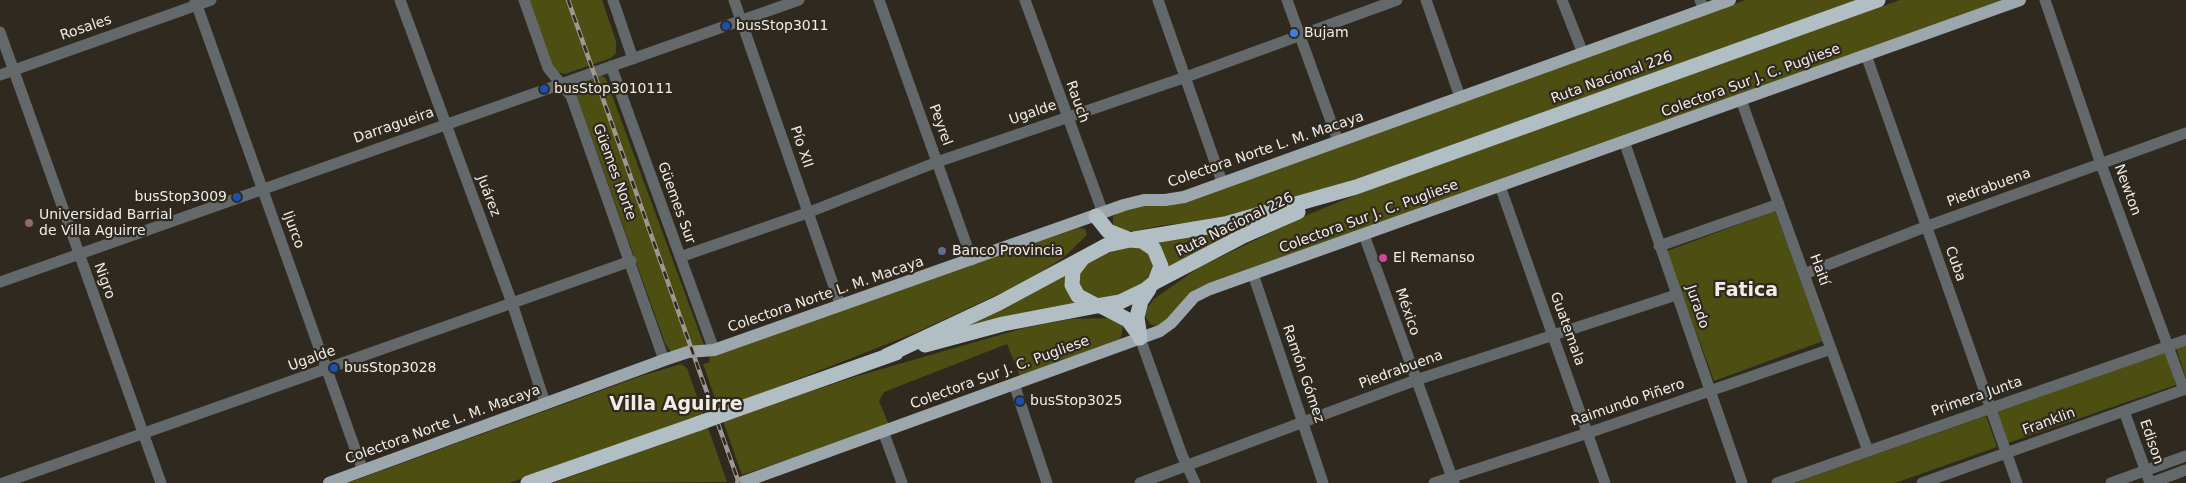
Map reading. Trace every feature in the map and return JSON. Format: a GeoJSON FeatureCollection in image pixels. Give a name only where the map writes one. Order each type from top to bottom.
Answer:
{"type":"FeatureCollection","features":[{"type":"Feature","properties":{"kind":"highway","name":"Ruta Nacional 226"},"geometry":{"type":"LineString","coordinates":[[528,483],[886,356],[1003,324],[1127,300],[1240,237],[1356,187],[1878,0]]}},
{"type":"Feature","properties":{"kind":"highway","name":"Ruta Nacional 226"},"geometry":{"type":"LineString","coordinates":[[886,356],[999,303],[1107,245],[1132,239],[1225,224],[1356,187]]}},
{"type":"Feature","properties":{"kind":"highway"},"geometry":{"type":"LineString","coordinates":[[1099,214],[1108,231],[1132,239]]}},
{"type":"Feature","properties":{"kind":"highway"},"geometry":{"type":"LineString","coordinates":[[1099,214],[1094,237],[1084,258],[1073,271],[1072,285],[1078,296],[1098,306],[1113,310],[1128,320],[1140,338]]}},
{"type":"Feature","properties":{"kind":"highway","name":"Ruta Nacional 226"},"geometry":{"type":"LineString","coordinates":[[1132,239],[1146,242],[1157,252],[1161,266],[1153,284]]}},
{"type":"Feature","properties":{"kind":"highway"},"geometry":{"type":"LineString","coordinates":[[1140,338],[1137,317],[1141,301],[1153,284]]}},
{"type":"Feature","properties":{"kind":"main road","name":"Colectora Norte L. M. Macaya"},"geometry":{"type":"LineString","coordinates":[[329,483],[664,360],[686,353],[714,350],[840,304],[972,260],[1134,202],[1184,197],[1582,52],[1702,5],[1730,0]]}},
{"type":"Feature","properties":{"kind":"main road","name":"Colectora Sur J. C. Pugliese"},"geometry":{"type":"LineString","coordinates":[[742,483],[756,481],[883,431],[1166,328],[1187,304],[1202,292],[2020,0]]}},
{"type":"Feature","properties":{"kind":"street","name":"Rosales"},"geometry":{"type":"LineString","coordinates":[[0,75],[196,2],[211,0]]}},
{"type":"Feature","properties":{"kind":"street","name":"Juárez"},"geometry":{"type":"LineString","coordinates":[[400,0],[444,124],[512,302],[545,403]]}},
{"type":"Feature","properties":{"kind":"street","name":"Güemes Norte"},"geometry":{"type":"LineString","coordinates":[[524,0],[548,68],[562,82],[571,96],[631,261],[664,360]]}},
{"type":"Feature","properties":{"kind":"street"},"geometry":{"type":"LineString","coordinates":[[613,0],[633,59]]}},
{"type":"Feature","properties":{"kind":"street","name":"Pío XII"},"geometry":{"type":"LineString","coordinates":[[734,0],[840,304]]}},
{"type":"Feature","properties":{"kind":"street","name":"Darragueira"},"geometry":{"type":"LineString","coordinates":[[0,282],[562,82],[799,0]]}},
{"type":"Feature","properties":{"kind":"street","name":"Peyrel"},"geometry":{"type":"LineString","coordinates":[[879,0],[972,260]]}},
{"type":"Feature","properties":{"kind":"street","name":"Rauch"},"geometry":{"type":"LineString","coordinates":[[1025,0],[1099,214]]}},
{"type":"Feature","properties":{"kind":"street"},"geometry":{"type":"LineString","coordinates":[[1158,0],[1222,182]]}},
{"type":"Feature","properties":{"kind":"street"},"geometry":{"type":"LineString","coordinates":[[1288,0],[1338,141]]}},
{"type":"Feature","properties":{"kind":"street","name":"Ugalde"},"geometry":{"type":"LineString","coordinates":[[680,257],[807,212],[937,162],[1186,77],[1397,0]]}},
{"type":"Feature","properties":{"kind":"street"},"geometry":{"type":"LineString","coordinates":[[1426,0],[1460,97]]}},
{"type":"Feature","properties":{"kind":"street"},"geometry":{"type":"LineString","coordinates":[[1562,0],[1582,52]]}},
{"type":"Feature","properties":{"kind":"street","name":"Newton"},"geometry":{"type":"LineString","coordinates":[[2045,0],[2101,164],[2185,390]]}},
{"type":"Feature","properties":{"kind":"street","name":"Ijurco"},"geometry":{"type":"LineString","coordinates":[[196,2],[363,471]]}},
{"type":"Feature","properties":{"kind":"street","name":"Nigro"},"geometry":{"type":"LineString","coordinates":[[0,32],[161,483]]}},
{"type":"Feature","properties":{"kind":"street","name":"Cuba"},"geometry":{"type":"LineString","coordinates":[[1866,55],[1925,227],[2017,483]]}},
{"type":"Feature","properties":{"kind":"street","name":"Güemes Sur"},"geometry":{"type":"LineString","coordinates":[[610,66],[714,350]]}},
{"type":"Feature","properties":{"kind":"street","name":"Haití"},"geometry":{"type":"LineString","coordinates":[[1741,100],[1868,451]]}},
{"type":"Feature","properties":{"kind":"street","name":"Piedrabuena"},"geometry":{"type":"LineString","coordinates":[[1804,274],[1925,227],[2186,133]]}},
{"type":"Feature","properties":{"kind":"street","name":"Jurado"},"geometry":{"type":"LineString","coordinates":[[1624,142],[1742,483]]}},
{"type":"Feature","properties":{"kind":"street","name":"Guatemala"},"geometry":{"type":"LineString","coordinates":[[1500,186],[1605,483]]}},
{"type":"Feature","properties":{"kind":"street"},"geometry":{"type":"LineString","coordinates":[[1659,246],[1779,204]]}},
{"type":"Feature","properties":{"kind":"street","name":"México"},"geometry":{"type":"LineString","coordinates":[[1364,235],[1452,480]]}},
{"type":"Feature","properties":{"kind":"street","name":"Ugalde"},"geometry":{"type":"LineString","coordinates":[[3,483],[145,435],[512,302],[631,261]]}},
{"type":"Feature","properties":{"kind":"street","name":"Ramón Gómez"},"geometry":{"type":"LineString","coordinates":[[1253,274],[1323,483]]}},
{"type":"Feature","properties":{"kind":"street","name":"Piedrabuena"},"geometry":{"type":"LineString","coordinates":[[1140,483],[1416,380],[1676,295]]}},
{"type":"Feature","properties":{"kind":"street"},"geometry":{"type":"LineString","coordinates":[[1140,338],[1194,483]]}},
{"type":"Feature","properties":{"kind":"street","name":"Primera Junta"},"geometry":{"type":"LineString","coordinates":[[1777,483],[2186,340]]}},
{"type":"Feature","properties":{"kind":"street","name":"Raimundo Piñero"},"geometry":{"type":"LineString","coordinates":[[1434,483],[1452,480],[1831,349]]}},
{"type":"Feature","properties":{"kind":"street"},"geometry":{"type":"LineString","coordinates":[[1014,384],[1048,483]]}},
{"type":"Feature","properties":{"kind":"street","name":"Franklin"},"geometry":{"type":"LineString","coordinates":[[1922,483],[2185,390]]}},
{"type":"Feature","properties":{"kind":"street","name":"Edison"},"geometry":{"type":"LineString","coordinates":[[2124,411],[2150,483]]}},
{"type":"Feature","properties":{"kind":"street"},"geometry":{"type":"LineString","coordinates":[[883,431],[902,483]]}},
{"type":"Feature","properties":{"kind":"street"},"geometry":{"type":"LineString","coordinates":[[2111,483],[2186,456]]}},
{"type":"Feature","properties":{"kind":"street"},"geometry":{"type":"LineString","coordinates":[[2150,483],[2186,470]]}},
{"type":"Feature","properties":{"kind":"shaded area"},"geometry":{"type":"Polygon","coordinates":[[[529,0],[602,0],[616,41],[616,53],[611,58],[565,74],[558,72],[553,68],[529,0]]]}},
{"type":"Feature","properties":{"kind":"shaded area"},"geometry":{"type":"Polygon","coordinates":[[[1746,0],[1858,0],[1353,180],[1300,197],[1219,218],[1188,223],[1164,225],[1134,231],[1121,231],[1113,225],[1113,217],[1118,213],[1140,206],[1180,202],[1746,0]]]}},
{"type":"Feature","properties":{"kind":"shaded area"},"geometry":{"type":"Polygon","coordinates":[[[1900,0],[2010,0],[1215,283],[1158,327],[1150,324],[1144,315],[1154,299],[1198,268],[1307,215],[1400,177],[1900,0]]]}},
{"type":"Feature","properties":{"kind":"shaded area"},"geometry":{"type":"Polygon","coordinates":[[[601,75],[606,79],[704,345],[671,352],[665,343],[575,91],[578,82],[601,75]]]}},
{"type":"Feature","properties":{"kind":"shaded area"},"geometry":{"type":"Polygon","coordinates":[[[1292,210],[1165,274],[1166,258],[1160,247],[1152,239],[1292,210]]]}},
{"type":"Feature","properties":{"kind":"shaded area"},"geometry":{"type":"Polygon","coordinates":[[[1775,211],[1823,341],[1714,381],[1667,251],[1775,211]]]}},
{"type":"Feature","properties":{"kind":"shaded area"},"geometry":{"type":"Polygon","coordinates":[[[1078,228],[1085,229],[1087,235],[1063,258],[1025,282],[915,333],[722,409],[726,420],[854,377],[1024,328],[1071,319],[1115,318],[1123,327],[1121,337],[1117,341],[1020,376],[1007,344],[884,392],[879,401],[889,425],[742,475],[703,364],[710,362],[709,356],[1078,228]]]}},
{"type":"Feature","properties":{"kind":"shaded area"},"geometry":{"type":"Polygon","coordinates":[[[1121,247],[1142,247],[1155,261],[1153,277],[1125,294],[1096,300],[1079,290],[1078,270],[1088,261],[1121,247]]]}},
{"type":"Feature","properties":{"kind":"shaded area"},"geometry":{"type":"Polygon","coordinates":[[[1067,271],[1079,306],[951,329],[1067,271]]]}},
{"type":"Feature","properties":{"kind":"shaded area"},"geometry":{"type":"Polygon","coordinates":[[[2186,344],[2186,378],[2176,348],[2186,344]]]}},
{"type":"Feature","properties":{"kind":"shaded area"},"geometry":{"type":"Polygon","coordinates":[[[2165,352],[2176,385],[2008,443],[1997,410],[2165,352]]]}},
{"type":"Feature","properties":{"kind":"shaded area"},"geometry":{"type":"Polygon","coordinates":[[[681,364],[687,368],[727,482],[553,483],[699,430],[695,418],[509,483],[348,483],[641,376],[681,364]]]}},
{"type":"Feature","properties":{"kind":"shaded area"},"geometry":{"type":"Polygon","coordinates":[[[1986,416],[1997,447],[1895,483],[1794,483],[1986,416]]]}},
{"type":"Feature","properties":{"kind":"railway"},"geometry":{"type":"LineString","coordinates":[[568,0],[739,483]]}},
{"type":"Feature","properties":{"kind":"place","name":"busStop3011"},"geometry":{"type":"Point","coordinates":[726,26]}},
{"type":"Feature","properties":{"kind":"place","name":"Bujam"},"geometry":{"type":"Point","coordinates":[1294,33]}},
{"type":"Feature","properties":{"kind":"place","name":"busStop3010111"},"geometry":{"type":"Point","coordinates":[544,89]}},
{"type":"Feature","properties":{"kind":"place","name":"busStop3009"},"geometry":{"type":"Point","coordinates":[237,197]}},
{"type":"Feature","properties":{"kind":"place","name":"Universidad Barrial de Villa Aguirre"},"geometry":{"type":"Point","coordinates":[29,223]}},
{"type":"Feature","properties":{"kind":"place","name":"Banco Provincia"},"geometry":{"type":"Point","coordinates":[942,251]}},
{"type":"Feature","properties":{"kind":"place","name":"El Remanso"},"geometry":{"type":"Point","coordinates":[1383,258]}},
{"type":"Feature","properties":{"kind":"place","name":"busStop3028"},"geometry":{"type":"Point","coordinates":[334,368]}},
{"type":"Feature","properties":{"kind":"place","name":"busStop3025"},"geometry":{"type":"Point","coordinates":[1020,401]}},
{"type":"Feature","properties":{"kind":"district","name":"Fatica"},"geometry":{"type":"Point","coordinates":[1746,291]}},
{"type":"Feature","properties":{"kind":"district","name":"Villa Aguirre"},"geometry":{"type":"Point","coordinates":[676,405]}}]}
